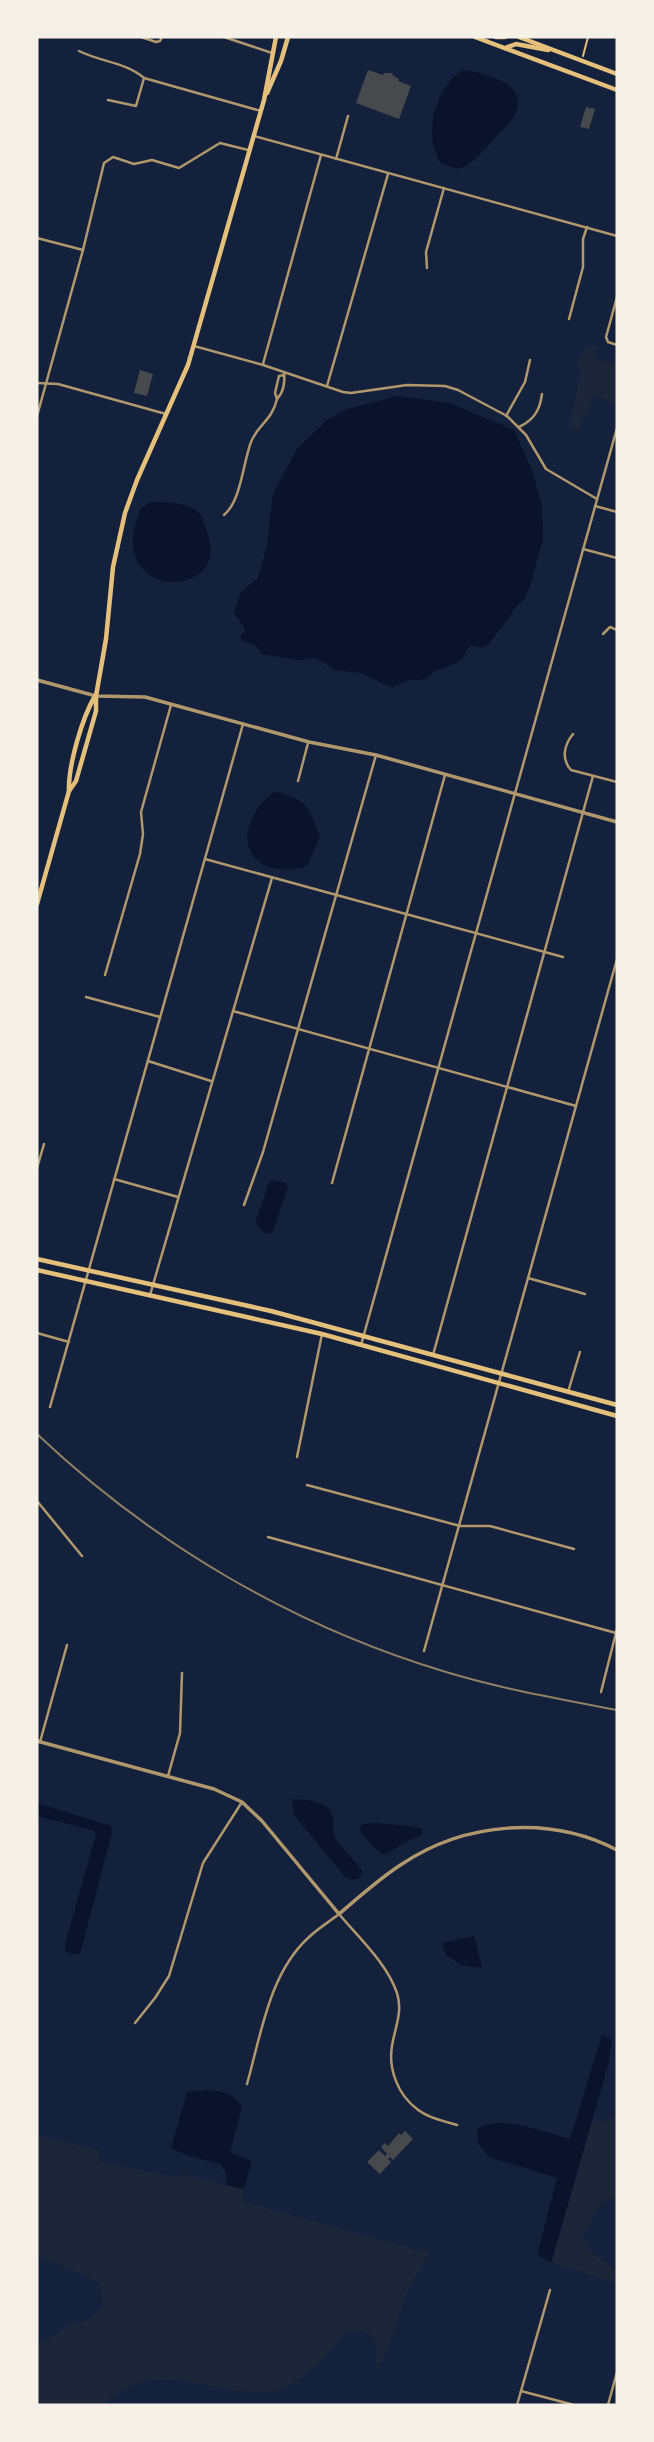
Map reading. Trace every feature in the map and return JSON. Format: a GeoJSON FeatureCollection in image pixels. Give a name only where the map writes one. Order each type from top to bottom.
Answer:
{"type":"FeatureCollection","features":[{"type":"Feature","properties":{"kind":"main road"},"geometry":{"type":"LineString","coordinates":[[37,904],[69,791],[68,779],[88,708],[96,695],[105,650],[114,566],[121,530],[136,480],[167,414],[194,346],[264,100],[276,37]]}},
{"type":"Feature","properties":{"kind":"main road"},"geometry":{"type":"LineString","coordinates":[[264,100],[288,37]]}},
{"type":"Feature","properties":{"kind":"main road"},"geometry":{"type":"LineString","coordinates":[[475,37],[617,90]]}},
{"type":"Feature","properties":{"kind":"main road"},"geometry":{"type":"LineString","coordinates":[[496,37],[505,37]]}},
{"type":"Feature","properties":{"kind":"main road"},"geometry":{"type":"LineString","coordinates":[[519,37],[617,74]]}},
{"type":"Feature","properties":{"kind":"main road"},"geometry":{"type":"LineString","coordinates":[[505,48],[516,44],[556,51]]}},
{"type":"Feature","properties":{"kind":"main road"},"geometry":{"type":"LineString","coordinates":[[37,1259],[271,1311],[617,1405]]}},
{"type":"Feature","properties":{"kind":"main road"},"geometry":{"type":"LineString","coordinates":[[37,1270],[322,1334],[617,1416]]}},
{"type":"Feature","properties":{"kind":"street"},"geometry":{"type":"LineString","coordinates":[[141,37],[156,41],[162,37]]}},
{"type":"Feature","properties":{"kind":"street"},"geometry":{"type":"LineString","coordinates":[[224,37],[272,53]]}},
{"type":"Feature","properties":{"kind":"street"},"geometry":{"type":"LineString","coordinates":[[79,51],[93,58],[133,68],[144,78],[261,111]]}},
{"type":"Feature","properties":{"kind":"street"},"geometry":{"type":"LineString","coordinates":[[108,100],[136,106],[144,78]]}},
{"type":"Feature","properties":{"kind":"street"},"geometry":{"type":"LineString","coordinates":[[336,159],[348,116]]}},
{"type":"Feature","properties":{"kind":"street"},"geometry":{"type":"LineString","coordinates":[[254,136],[617,236]]}},
{"type":"Feature","properties":{"kind":"street"},"geometry":{"type":"LineString","coordinates":[[37,416],[107,158],[113,157],[134,164],[152,160],[179,168],[219,143],[250,150]]}},
{"type":"Feature","properties":{"kind":"street"},"geometry":{"type":"LineString","coordinates":[[263,365],[321,155]]}},
{"type":"Feature","properties":{"kind":"street"},"geometry":{"type":"LineString","coordinates":[[327,386],[389,173]]}},
{"type":"Feature","properties":{"kind":"street"},"geometry":{"type":"LineString","coordinates":[[427,268],[426,252],[444,188]]}},
{"type":"Feature","properties":{"kind":"street"},"geometry":{"type":"LineString","coordinates":[[569,318],[583,267],[583,239],[587,227]]}},
{"type":"Feature","properties":{"kind":"street"},"geometry":{"type":"LineString","coordinates":[[37,238],[83,250]]}},
{"type":"Feature","properties":{"kind":"street"},"geometry":{"type":"LineString","coordinates":[[617,297],[606,337],[608,342],[617,345]]}},
{"type":"Feature","properties":{"kind":"street"},"geometry":{"type":"LineString","coordinates":[[194,346],[351,393],[407,385],[445,386],[480,400],[506,416],[519,427],[546,469],[597,499]]}},
{"type":"Feature","properties":{"kind":"street"},"geometry":{"type":"LineString","coordinates":[[506,416],[525,382],[530,360]]}},
{"type":"Feature","properties":{"kind":"street"},"geometry":{"type":"LineString","coordinates":[[224,515],[233,506],[250,443],[272,414],[279,376],[284,373]]}},
{"type":"Feature","properties":{"kind":"street"},"geometry":{"type":"LineString","coordinates":[[276,399],[281,395],[286,378],[284,373]]}},
{"type":"Feature","properties":{"kind":"street"},"geometry":{"type":"LineString","coordinates":[[37,383],[58,384],[167,414]]}},
{"type":"Feature","properties":{"kind":"street"},"geometry":{"type":"LineString","coordinates":[[519,427],[532,419],[538,411],[542,394]]}},
{"type":"Feature","properties":{"kind":"street"},"geometry":{"type":"LineString","coordinates":[[361,1345],[617,428]]}},
{"type":"Feature","properties":{"kind":"street"},"geometry":{"type":"LineString","coordinates":[[595,506],[617,512]]}},
{"type":"Feature","properties":{"kind":"street"},"geometry":{"type":"LineString","coordinates":[[583,549],[617,558]]}},
{"type":"Feature","properties":{"kind":"street"},"geometry":{"type":"LineString","coordinates":[[603,634],[610,627],[617,630]]}},
{"type":"Feature","properties":{"kind":"street"},"geometry":{"type":"LineString","coordinates":[[37,680],[96,695],[134,695],[309,742],[376,755],[617,821]]}},
{"type":"Feature","properties":{"kind":"street"},"geometry":{"type":"LineString","coordinates":[[105,975],[141,854],[141,813],[171,705]]}},
{"type":"Feature","properties":{"kind":"street"},"geometry":{"type":"LineString","coordinates":[[50,1407],[243,724]]}},
{"type":"Feature","properties":{"kind":"street"},"geometry":{"type":"LineString","coordinates":[[573,734],[565,752],[566,763],[571,770],[617,782]]}},
{"type":"Feature","properties":{"kind":"street"},"geometry":{"type":"LineString","coordinates":[[299,781],[309,742]]}},
{"type":"Feature","properties":{"kind":"street"},"geometry":{"type":"LineString","coordinates":[[244,1205],[263,1152],[299,1030],[376,755]]}},
{"type":"Feature","properties":{"kind":"street"},"geometry":{"type":"LineString","coordinates":[[331,1184],[446,774]]}},
{"type":"Feature","properties":{"kind":"street"},"geometry":{"type":"LineString","coordinates":[[433,1355],[593,776]]}},
{"type":"Feature","properties":{"kind":"street"},"geometry":{"type":"LineString","coordinates":[[205,859],[563,957]]}},
{"type":"Feature","properties":{"kind":"street"},"geometry":{"type":"LineString","coordinates":[[149,1295],[272,878]]}},
{"type":"Feature","properties":{"kind":"street"},"geometry":{"type":"LineString","coordinates":[[424,1651],[617,959]]}},
{"type":"Feature","properties":{"kind":"street"},"geometry":{"type":"LineString","coordinates":[[86,997],[160,1017]]}},
{"type":"Feature","properties":{"kind":"street"},"geometry":{"type":"LineString","coordinates":[[233,1011],[576,1106]]}},
{"type":"Feature","properties":{"kind":"street"},"geometry":{"type":"LineString","coordinates":[[148,1061],[211,1081]]}},
{"type":"Feature","properties":{"kind":"street"},"geometry":{"type":"LineString","coordinates":[[37,1168],[44,1144]]}},
{"type":"Feature","properties":{"kind":"street"},"geometry":{"type":"LineString","coordinates":[[114,1180],[178,1197]]}},
{"type":"Feature","properties":{"kind":"street"},"geometry":{"type":"LineString","coordinates":[[528,1278],[585,1294]]}},
{"type":"Feature","properties":{"kind":"street"},"geometry":{"type":"LineString","coordinates":[[37,1333],[69,1342]]}},
{"type":"Feature","properties":{"kind":"street"},"geometry":{"type":"LineString","coordinates":[[298,1457],[322,1334]]}},
{"type":"Feature","properties":{"kind":"street"},"geometry":{"type":"LineString","coordinates":[[568,1392],[580,1352]]}},
{"type":"Feature","properties":{"kind":"street"},"geometry":{"type":"LineString","coordinates":[[307,1485],[460,1526],[491,1526],[574,1549]]}},
{"type":"Feature","properties":{"kind":"street"},"geometry":{"type":"LineString","coordinates":[[37,1501],[82,1556]]}},
{"type":"Feature","properties":{"kind":"street"},"geometry":{"type":"LineString","coordinates":[[268,1537],[617,1631],[601,1692]]}},
{"type":"Feature","properties":{"kind":"street"},"geometry":{"type":"LineString","coordinates":[[66,1645],[38,1741],[214,1789],[242,1802],[262,1821],[374,1956],[397,1991],[400,2013],[391,2056],[392,2068],[401,2092],[416,2109],[457,2126]]}},
{"type":"Feature","properties":{"kind":"street"},"geometry":{"type":"LineString","coordinates":[[168,1776],[180,1733],[182,1673]]}},
{"type":"Feature","properties":{"kind":"street"},"geometry":{"type":"LineString","coordinates":[[135,2022],[169,1976],[203,1863],[242,1802]]}},
{"type":"Feature","properties":{"kind":"street"},"geometry":{"type":"LineString","coordinates":[[247,2084],[272,1996],[281,1975],[307,1939],[400,1865],[443,1842],[485,1830],[548,1830],[585,1837],[617,1850]]}},
{"type":"Feature","properties":{"kind":"street"},"geometry":{"type":"LineString","coordinates":[[517,2405],[550,2290]]}},
{"type":"Feature","properties":{"kind":"street"},"geometry":{"type":"LineString","coordinates":[[608,2405],[617,2372]]}},
{"type":"Feature","properties":{"kind":"street"},"geometry":{"type":"LineString","coordinates":[[521,2391],[574,2405]]}},
{"type":"Feature","properties":{"kind":"path"},"geometry":{"type":"LineString","coordinates":[[581,60],[588,37]]}},
{"type":"Feature","properties":{"kind":"shaded area"},"geometry":{"type":"Polygon","coordinates":[[[464,70],[502,81],[516,94],[518,102],[516,112],[507,126],[474,160],[458,169],[440,163],[433,143],[432,127],[444,89],[464,70]]]}},
{"type":"Feature","properties":{"kind":"shaded area"},"geometry":{"type":"Polygon","coordinates":[[[598,346],[594,358],[617,366],[617,405],[594,396],[578,429],[570,425],[580,377],[578,359],[586,347],[598,346]]]}},
{"type":"Feature","properties":{"kind":"shaded area"},"geometry":{"type":"Polygon","coordinates":[[[398,396],[450,403],[514,430],[532,470],[542,506],[543,539],[524,600],[489,644],[483,648],[470,645],[462,659],[454,664],[435,671],[426,679],[405,681],[392,688],[361,673],[335,670],[316,658],[298,660],[262,654],[256,646],[241,640],[240,636],[246,630],[234,613],[240,593],[258,578],[267,545],[273,494],[297,449],[327,420],[347,409],[398,396]]]}},
{"type":"Feature","properties":{"kind":"shaded area"},"geometry":{"type":"Polygon","coordinates":[[[151,502],[193,508],[202,517],[211,551],[204,569],[189,579],[170,582],[152,577],[138,563],[133,540],[141,508],[151,502]]]}},
{"type":"Feature","properties":{"kind":"shaded area"},"geometry":{"type":"Polygon","coordinates":[[[275,791],[300,801],[313,818],[320,837],[307,866],[286,870],[269,867],[257,860],[250,850],[248,836],[251,821],[260,806],[275,791]]]}},
{"type":"Feature","properties":{"kind":"shaded area"},"geometry":{"type":"Polygon","coordinates":[[[272,1180],[286,1183],[288,1187],[273,1232],[269,1234],[255,1223],[272,1180]]]}},
{"type":"Feature","properties":{"kind":"shaded area"},"geometry":{"type":"Polygon","coordinates":[[[292,1799],[315,1802],[329,1809],[333,1817],[335,1837],[362,1871],[360,1878],[352,1880],[345,1877],[294,1815],[292,1799]]]}},
{"type":"Feature","properties":{"kind":"shaded area"},"geometry":{"type":"Polygon","coordinates":[[[37,1803],[111,1826],[112,1833],[80,1954],[66,1951],[65,1944],[96,1834],[92,1830],[37,1816],[37,1803]]]}},
{"type":"Feature","properties":{"kind":"shaded area"},"geometry":{"type":"Polygon","coordinates":[[[362,1824],[422,1829],[421,1836],[383,1855],[359,1830],[362,1824]]]}},
{"type":"Feature","properties":{"kind":"shaded area"},"geometry":{"type":"Polygon","coordinates":[[[474,1936],[482,1968],[461,1965],[445,1954],[442,1943],[474,1936]]]}},
{"type":"Feature","properties":{"kind":"shaded area"},"geometry":{"type":"Polygon","coordinates":[[[602,2035],[612,2040],[608,2065],[551,2263],[537,2255],[557,2178],[489,2157],[479,2145],[477,2129],[497,2123],[510,2124],[570,2139],[602,2035]]]}},
{"type":"Feature","properties":{"kind":"shaded area"},"geometry":{"type":"Polygon","coordinates":[[[206,2090],[227,2094],[242,2107],[230,2153],[252,2161],[244,2189],[225,2185],[227,2174],[220,2164],[171,2148],[187,2092],[206,2090]]]}},
{"type":"Feature","properties":{"kind":"shaded area"},"geometry":{"type":"Polygon","coordinates":[[[617,2116],[617,2197],[602,2202],[583,2237],[590,2251],[617,2271],[617,2283],[551,2263],[592,2120],[602,2122],[617,2116]]]}},
{"type":"Feature","properties":{"kind":"shaded area"},"geometry":{"type":"Polygon","coordinates":[[[37,2135],[99,2150],[98,2161],[169,2176],[180,2176],[181,2173],[244,2189],[241,2201],[429,2253],[406,2295],[384,2359],[376,2365],[376,2344],[373,2336],[355,2330],[343,2335],[324,2359],[308,2373],[287,2387],[275,2391],[244,2392],[184,2381],[153,2380],[130,2386],[101,2405],[37,2405],[37,2346],[69,2325],[91,2318],[102,2307],[103,2294],[98,2282],[37,2255],[37,2135]]]}},
{"type":"Feature","properties":{"kind":"building"},"geometry":{"type":"Polygon","coordinates":[[[368,70],[383,75],[393,73],[398,81],[411,86],[399,119],[356,103],[368,70]]]}},
{"type":"Feature","properties":{"kind":"building"},"geometry":{"type":"Polygon","coordinates":[[[586,107],[595,109],[589,129],[580,127],[586,107]]]}},
{"type":"Feature","properties":{"kind":"building"},"geometry":{"type":"Polygon","coordinates":[[[140,370],[153,374],[147,396],[134,393],[140,370]]]}},
{"type":"Feature","properties":{"kind":"building"},"geometry":{"type":"Polygon","coordinates":[[[405,2131],[413,2139],[393,2160],[390,2157],[388,2159],[391,2162],[380,2174],[367,2162],[379,2150],[385,2156],[387,2154],[381,2147],[385,2143],[388,2146],[399,2133],[401,2135],[405,2131]]]}},
{"type":"Feature","properties":{"kind":"railway"},"geometry":{"type":"LineString","coordinates":[[37,1434],[128,1511],[177,1546],[228,1577],[334,1631],[389,1653],[467,1678],[617,1710]]}}]}
